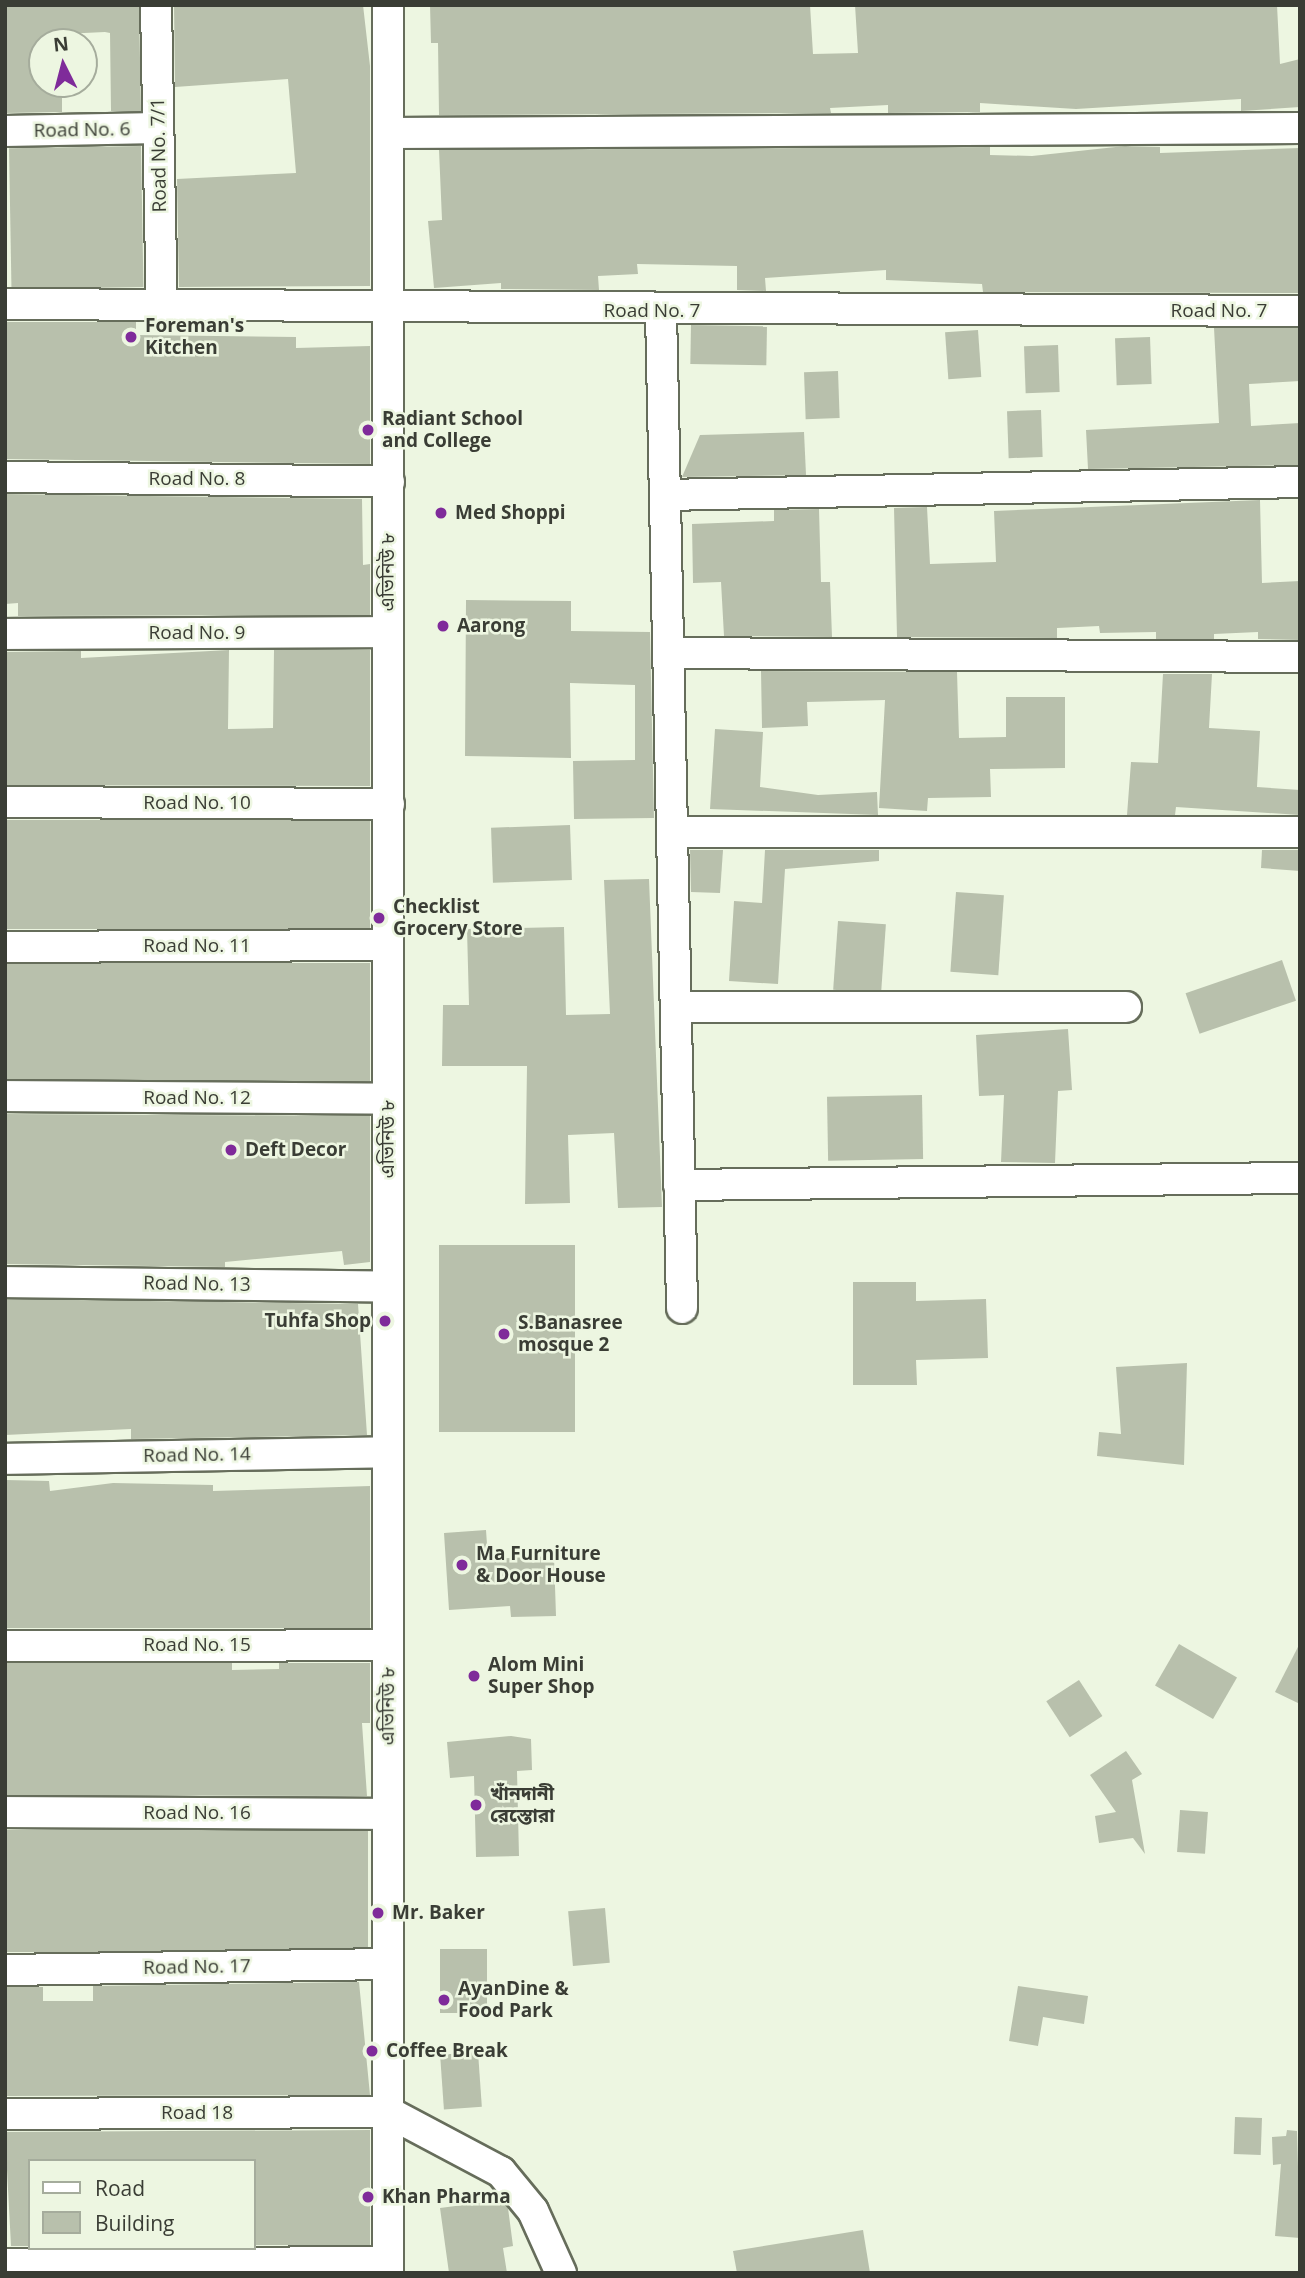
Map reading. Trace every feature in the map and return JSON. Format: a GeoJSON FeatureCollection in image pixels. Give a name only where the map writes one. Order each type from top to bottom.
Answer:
{"type":"FeatureCollection","features":[{"type":"Feature","properties":{"kind":"street","name":"Road No. 7/1"},"geometry":{"type":"LineString","coordinates":[[156,5],[162,304]]}},
{"type":"Feature","properties":{"kind":"street","name":"এভিনিউ ৮"},"geometry":{"type":"LineString","coordinates":[[388,5],[388,2267]]}},
{"type":"Feature","properties":{"kind":"street","name":"Road No. 6"},"geometry":{"type":"LineString","coordinates":[[5,131],[159,128]]}},
{"type":"Feature","properties":{"kind":"street"},"geometry":{"type":"LineString","coordinates":[[389,133],[1300,128]]}},
{"type":"Feature","properties":{"kind":"street","name":"Road No. 7"},"geometry":{"type":"LineString","coordinates":[[5,304],[661,311],[1300,311]]}},
{"type":"Feature","properties":{"kind":"street"},"geometry":{"type":"LineString","coordinates":[[661,311],[682,1308]]}},
{"type":"Feature","properties":{"kind":"street","name":"Road No. 8"},"geometry":{"type":"LineString","coordinates":[[5,477],[388,482]]}},
{"type":"Feature","properties":{"kind":"street"},"geometry":{"type":"LineString","coordinates":[[665,495],[1300,482]]}},
{"type":"Feature","properties":{"kind":"street","name":"Road No. 9"},"geometry":{"type":"LineString","coordinates":[[5,634],[388,632]]}},
{"type":"Feature","properties":{"kind":"street"},"geometry":{"type":"LineString","coordinates":[[668,653],[1300,657]]}},
{"type":"Feature","properties":{"kind":"street","name":"Road No. 10"},"geometry":{"type":"LineString","coordinates":[[5,802],[388,804]]}},
{"type":"Feature","properties":{"kind":"street"},"geometry":{"type":"LineString","coordinates":[[672,832],[1300,832]]}},
{"type":"Feature","properties":{"kind":"street","name":"Road No. 11"},"geometry":{"type":"LineString","coordinates":[[5,947],[388,945]]}},
{"type":"Feature","properties":{"kind":"street"},"geometry":{"type":"LineString","coordinates":[[676,1007],[1126,1007]]}},
{"type":"Feature","properties":{"kind":"street","name":"Road No. 12"},"geometry":{"type":"LineString","coordinates":[[5,1096],[388,1099]]}},
{"type":"Feature","properties":{"kind":"street"},"geometry":{"type":"LineString","coordinates":[[679,1185],[1300,1178]]}},
{"type":"Feature","properties":{"kind":"street","name":"Road No. 13"},"geometry":{"type":"LineString","coordinates":[[5,1282],[388,1286]]}},
{"type":"Feature","properties":{"kind":"street","name":"Road No. 14"},"geometry":{"type":"LineString","coordinates":[[5,1459],[388,1452]]}},
{"type":"Feature","properties":{"kind":"street","name":"Road No. 15"},"geometry":{"type":"LineString","coordinates":[[5,1646],[388,1645]]}},
{"type":"Feature","properties":{"kind":"street","name":"Road No. 16"},"geometry":{"type":"LineString","coordinates":[[5,1812],[388,1814]]}},
{"type":"Feature","properties":{"kind":"street","name":"Road No. 17"},"geometry":{"type":"LineString","coordinates":[[5,1970],[388,1964]]}},
{"type":"Feature","properties":{"kind":"street"},"geometry":{"type":"LineString","coordinates":[[388,2112],[501,2172],[533,2211],[561,2273]]}},
{"type":"Feature","properties":{"kind":"street","name":"Road 18"},"geometry":{"type":"LineString","coordinates":[[5,2114],[388,2112]]}},
{"type":"Feature","properties":{"kind":"street"},"geometry":{"type":"LineString","coordinates":[[5,2264],[388,2267]]}},
{"type":"Feature","properties":{"kind":"building"},"geometry":{"type":"Polygon","coordinates":[[[5,5],[139,5],[141,111],[111,111],[110,33],[98,32],[98,28],[28,28],[28,98],[62,98],[62,112],[5,113],[5,5]]]}},
{"type":"Feature","properties":{"kind":"building"},"geometry":{"type":"Polygon","coordinates":[[[174,5],[363,5],[370,66],[370,286],[179,287],[177,179],[296,173],[288,79],[175,87],[174,5]]]}},
{"type":"Feature","properties":{"kind":"building"},"geometry":{"type":"Polygon","coordinates":[[[430,5],[810,5],[813,54],[858,53],[855,5],[1277,5],[1280,64],[1300,59],[1300,107],[1241,111],[1241,99],[1076,109],[980,103],[980,112],[888,113],[888,105],[830,108],[831,113],[439,115],[438,43],[431,43],[430,5]]]}},
{"type":"Feature","properties":{"kind":"building"},"geometry":{"type":"Polygon","coordinates":[[[141,146],[143,287],[11,289],[9,148],[141,146]]]}},
{"type":"Feature","properties":{"kind":"building"},"geometry":{"type":"Polygon","coordinates":[[[1125,146],[1160,147],[1160,153],[1300,148],[1300,293],[983,292],[982,284],[886,280],[886,270],[765,278],[766,291],[737,290],[737,266],[637,264],[638,274],[598,276],[599,290],[501,289],[501,283],[434,288],[428,221],[442,220],[439,150],[990,147],[990,155],[1032,156],[1125,146]]]}},
{"type":"Feature","properties":{"kind":"building"},"geometry":{"type":"Polygon","coordinates":[[[5,322],[136,322],[136,335],[296,337],[296,348],[370,346],[370,464],[5,459],[5,322]]]}},
{"type":"Feature","properties":{"kind":"building"},"geometry":{"type":"Polygon","coordinates":[[[691,325],[767,326],[766,365],[690,364],[691,325]]]}},
{"type":"Feature","properties":{"kind":"building"},"geometry":{"type":"Polygon","coordinates":[[[1214,328],[1298,328],[1300,381],[1249,384],[1251,426],[1300,423],[1300,465],[1088,469],[1086,430],[1219,423],[1214,328]]]}},
{"type":"Feature","properties":{"kind":"building"},"geometry":{"type":"Polygon","coordinates":[[[978,330],[981,377],[948,379],[945,332],[978,330]]]}},
{"type":"Feature","properties":{"kind":"building"},"geometry":{"type":"Polygon","coordinates":[[[1150,337],[1152,384],[1117,385],[1115,338],[1150,337]]]}},
{"type":"Feature","properties":{"kind":"building"},"geometry":{"type":"Polygon","coordinates":[[[1058,345],[1060,392],[1026,393],[1024,346],[1058,345]]]}},
{"type":"Feature","properties":{"kind":"building"},"geometry":{"type":"Polygon","coordinates":[[[838,371],[840,418],[806,419],[804,372],[838,371]]]}},
{"type":"Feature","properties":{"kind":"building"},"geometry":{"type":"Polygon","coordinates":[[[1041,410],[1043,457],[1009,458],[1007,411],[1041,410]]]}},
{"type":"Feature","properties":{"kind":"building"},"geometry":{"type":"Polygon","coordinates":[[[804,432],[806,475],[682,477],[700,435],[804,432]]]}},
{"type":"Feature","properties":{"kind":"building"},"geometry":{"type":"Polygon","coordinates":[[[5,494],[362,499],[363,565],[370,564],[370,615],[18,616],[18,603],[5,604],[5,494]]]}},
{"type":"Feature","properties":{"kind":"building"},"geometry":{"type":"Polygon","coordinates":[[[1260,500],[1262,583],[1300,581],[1300,640],[1258,639],[1258,632],[1214,634],[1214,639],[1156,639],[1156,632],[1100,633],[1099,626],[1057,628],[1057,638],[897,637],[894,508],[927,507],[930,564],[996,562],[994,511],[1260,500]]]}},
{"type":"Feature","properties":{"kind":"building"},"geometry":{"type":"Polygon","coordinates":[[[819,509],[821,582],[830,582],[832,637],[724,636],[721,582],[693,583],[692,524],[774,521],[774,510],[819,509]]]}},
{"type":"Feature","properties":{"kind":"building"},"geometry":{"type":"Polygon","coordinates":[[[466,600],[571,601],[571,631],[650,632],[654,818],[574,819],[573,761],[635,760],[635,685],[570,683],[571,758],[465,756],[466,600]]]}},
{"type":"Feature","properties":{"kind":"building"},"geometry":{"type":"Polygon","coordinates":[[[229,650],[228,729],[273,728],[274,650],[370,650],[370,786],[5,785],[5,652],[81,651],[81,658],[229,650]]]}},
{"type":"Feature","properties":{"kind":"building"},"geometry":{"type":"Polygon","coordinates":[[[761,671],[957,672],[959,738],[1006,737],[1006,697],[1065,697],[1065,768],[990,769],[991,797],[928,798],[927,811],[879,808],[885,700],[807,702],[808,726],[762,728],[761,671]]]}},
{"type":"Feature","properties":{"kind":"building"},"geometry":{"type":"Polygon","coordinates":[[[1163,674],[1212,674],[1209,728],[1260,731],[1257,787],[1300,790],[1300,815],[1176,807],[1175,815],[1127,815],[1131,762],[1158,763],[1163,674]]]}},
{"type":"Feature","properties":{"kind":"building"},"geometry":{"type":"Polygon","coordinates":[[[715,729],[763,732],[760,787],[818,795],[877,792],[878,815],[710,809],[715,729]]]}},
{"type":"Feature","properties":{"kind":"building"},"geometry":{"type":"Polygon","coordinates":[[[5,820],[370,820],[370,929],[5,929],[5,820]]]}},
{"type":"Feature","properties":{"kind":"building"},"geometry":{"type":"Polygon","coordinates":[[[570,825],[572,880],[493,883],[491,828],[570,825]]]}},
{"type":"Feature","properties":{"kind":"building"},"geometry":{"type":"Polygon","coordinates":[[[690,850],[723,850],[720,893],[691,892],[690,850]]]}},
{"type":"Feature","properties":{"kind":"building"},"geometry":{"type":"Polygon","coordinates":[[[765,850],[879,850],[879,861],[785,869],[778,984],[729,981],[734,901],[762,903],[765,850]]]}},
{"type":"Feature","properties":{"kind":"building"},"geometry":{"type":"Polygon","coordinates":[[[1262,850],[1300,850],[1300,871],[1261,868],[1262,850]]]}},
{"type":"Feature","properties":{"kind":"building"},"geometry":{"type":"Polygon","coordinates":[[[649,879],[662,1207],[618,1208],[614,1133],[568,1135],[570,1203],[525,1204],[527,1066],[442,1066],[443,1005],[469,1005],[467,929],[564,927],[566,1015],[610,1014],[604,880],[649,879]]]}},
{"type":"Feature","properties":{"kind":"building"},"geometry":{"type":"Polygon","coordinates":[[[956,892],[1004,895],[998,975],[950,972],[956,892]]]}},
{"type":"Feature","properties":{"kind":"building"},"geometry":{"type":"Polygon","coordinates":[[[838,921],[886,924],[881,993],[833,990],[838,921]]]}},
{"type":"Feature","properties":{"kind":"building"},"geometry":{"type":"Polygon","coordinates":[[[1282,960],[1296,1001],[1200,1034],[1186,993],[1282,960]]]}},
{"type":"Feature","properties":{"kind":"building"},"geometry":{"type":"Polygon","coordinates":[[[5,963],[370,963],[370,1081],[5,1081],[5,963]]]}},
{"type":"Feature","properties":{"kind":"building"},"geometry":{"type":"Polygon","coordinates":[[[1068,1029],[1072,1090],[1058,1091],[1055,1163],[1001,1162],[1004,1095],[979,1096],[976,1035],[1068,1029]]]}},
{"type":"Feature","properties":{"kind":"building"},"geometry":{"type":"Polygon","coordinates":[[[922,1095],[923,1159],[828,1161],[827,1097],[922,1095]]]}},
{"type":"Feature","properties":{"kind":"building"},"geometry":{"type":"Polygon","coordinates":[[[5,1114],[370,1116],[370,1262],[344,1265],[342,1251],[225,1262],[225,1267],[5,1264],[5,1114]]]}},
{"type":"Feature","properties":{"kind":"building"},"geometry":{"type":"Polygon","coordinates":[[[439,1245],[575,1245],[575,1432],[439,1432],[439,1245]]]}},
{"type":"Feature","properties":{"kind":"building"},"geometry":{"type":"Polygon","coordinates":[[[853,1282],[916,1282],[916,1301],[986,1299],[988,1358],[916,1360],[917,1385],[853,1385],[853,1282]]]}},
{"type":"Feature","properties":{"kind":"building"},"geometry":{"type":"Polygon","coordinates":[[[5,1299],[358,1304],[367,1435],[131,1439],[131,1429],[5,1435],[5,1299]]]}},
{"type":"Feature","properties":{"kind":"building"},"geometry":{"type":"Polygon","coordinates":[[[1187,1363],[1184,1465],[1097,1456],[1099,1432],[1121,1434],[1116,1367],[1187,1363]]]}},
{"type":"Feature","properties":{"kind":"building"},"geometry":{"type":"Polygon","coordinates":[[[6,1480],[49,1481],[50,1491],[113,1483],[213,1485],[213,1491],[370,1486],[370,1628],[5,1628],[6,1480]]]}},
{"type":"Feature","properties":{"kind":"building"},"geometry":{"type":"Polygon","coordinates":[[[486,1530],[488,1559],[554,1556],[556,1616],[511,1617],[510,1606],[449,1610],[444,1533],[486,1530]]]}},
{"type":"Feature","properties":{"kind":"building"},"geometry":{"type":"Polygon","coordinates":[[[1300,1643],[1300,1704],[1275,1692],[1300,1643]]]}},
{"type":"Feature","properties":{"kind":"building"},"geometry":{"type":"Polygon","coordinates":[[[1179,1644],[1237,1677],[1213,1719],[1155,1686],[1179,1644]]]}},
{"type":"Feature","properties":{"kind":"building"},"geometry":{"type":"Polygon","coordinates":[[[7,1663],[232,1663],[232,1670],[279,1669],[279,1663],[370,1663],[370,1723],[362,1723],[367,1796],[5,1795],[7,1663]]]}},
{"type":"Feature","properties":{"kind":"building"},"geometry":{"type":"Polygon","coordinates":[[[1079,1680],[1102,1716],[1070,1737],[1046,1701],[1079,1680]]]}},
{"type":"Feature","properties":{"kind":"building"},"geometry":{"type":"Polygon","coordinates":[[[511,1736],[531,1739],[532,1770],[517,1771],[519,1856],[476,1857],[474,1776],[450,1778],[447,1742],[511,1736]]]}},
{"type":"Feature","properties":{"kind":"building"},"geometry":{"type":"Polygon","coordinates":[[[1126,1751],[1142,1774],[1132,1780],[1145,1854],[1133,1838],[1099,1843],[1095,1816],[1116,1812],[1090,1775],[1126,1751]]]}},
{"type":"Feature","properties":{"kind":"building"},"geometry":{"type":"Polygon","coordinates":[[[1180,1810],[1208,1812],[1205,1854],[1177,1852],[1180,1810]]]}},
{"type":"Feature","properties":{"kind":"building"},"geometry":{"type":"Polygon","coordinates":[[[5,1830],[368,1830],[368,1952],[5,1952],[5,1830]]]}},
{"type":"Feature","properties":{"kind":"building"},"geometry":{"type":"Polygon","coordinates":[[[605,1908],[610,1963],[573,1966],[568,1911],[605,1908]]]}},
{"type":"Feature","properties":{"kind":"building"},"geometry":{"type":"Polygon","coordinates":[[[440,1949],[487,1949],[487,2013],[440,2013],[440,1949]]]}},
{"type":"Feature","properties":{"kind":"building"},"geometry":{"type":"Polygon","coordinates":[[[359,1982],[370,2095],[5,2096],[5,1987],[43,1987],[43,2001],[93,2001],[93,1986],[359,1982]]]}},
{"type":"Feature","properties":{"kind":"building"},"geometry":{"type":"Polygon","coordinates":[[[1018,1986],[1088,1996],[1084,2024],[1043,2017],[1038,2046],[1009,2041],[1018,1986]]]}},
{"type":"Feature","properties":{"kind":"building"},"geometry":{"type":"Polygon","coordinates":[[[478,2052],[482,2107],[444,2110],[440,2055],[478,2052]]]}},
{"type":"Feature","properties":{"kind":"building"},"geometry":{"type":"Polygon","coordinates":[[[1235,2117],[1262,2118],[1261,2155],[1234,2154],[1235,2117]]]}},
{"type":"Feature","properties":{"kind":"building"},"geometry":{"type":"Polygon","coordinates":[[[370,2130],[370,2245],[256,2245],[256,2159],[28,2159],[28,2246],[11,2246],[5,2132],[370,2130]]]}},
{"type":"Feature","properties":{"kind":"building"},"geometry":{"type":"Polygon","coordinates":[[[1287,2130],[1297,2131],[1300,2238],[1275,2236],[1281,2164],[1273,2165],[1272,2137],[1286,2136],[1287,2130]]]}},
{"type":"Feature","properties":{"kind":"building"},"geometry":{"type":"Polygon","coordinates":[[[502,2200],[508,2208],[513,2246],[503,2248],[507,2273],[449,2273],[440,2208],[502,2200]]]}},
{"type":"Feature","properties":{"kind":"building"},"geometry":{"type":"Polygon","coordinates":[[[863,2230],[870,2273],[737,2273],[733,2251],[863,2230]]]}},
{"type":"Feature","properties":{"kind":"place","name":"Foreman's Kitchen"},"geometry":{"type":"Point","coordinates":[131,337]}},
{"type":"Feature","properties":{"kind":"place","name":"Radiant School and College"},"geometry":{"type":"Point","coordinates":[368,430]}},
{"type":"Feature","properties":{"kind":"place","name":"Med Shoppi"},"geometry":{"type":"Point","coordinates":[441,513]}},
{"type":"Feature","properties":{"kind":"place","name":"Aarong"},"geometry":{"type":"Point","coordinates":[443,626]}},
{"type":"Feature","properties":{"kind":"place","name":"Checklist Grocery Store"},"geometry":{"type":"Point","coordinates":[379,918]}},
{"type":"Feature","properties":{"kind":"place","name":"Deft Decor"},"geometry":{"type":"Point","coordinates":[231,1150]}},
{"type":"Feature","properties":{"kind":"place","name":"Tuhfa Shop"},"geometry":{"type":"Point","coordinates":[385,1321]}},
{"type":"Feature","properties":{"kind":"place","name":"S.Banasree mosque 2"},"geometry":{"type":"Point","coordinates":[504,1334]}},
{"type":"Feature","properties":{"kind":"place","name":"Ma Furniture & Door House"},"geometry":{"type":"Point","coordinates":[462,1565]}},
{"type":"Feature","properties":{"kind":"place","name":"Alom Mini Super Shop"},"geometry":{"type":"Point","coordinates":[474,1676]}},
{"type":"Feature","properties":{"kind":"place","name":"খাঁনদানী রেস্তোরা"},"geometry":{"type":"Point","coordinates":[476,1805]}},
{"type":"Feature","properties":{"kind":"place","name":"Mr. Baker"},"geometry":{"type":"Point","coordinates":[378,1913]}},
{"type":"Feature","properties":{"kind":"place","name":"AyanDine & Food Park"},"geometry":{"type":"Point","coordinates":[444,2000]}},
{"type":"Feature","properties":{"kind":"place","name":"Coffee Break"},"geometry":{"type":"Point","coordinates":[372,2051]}},
{"type":"Feature","properties":{"kind":"place","name":"Khan Pharma"},"geometry":{"type":"Point","coordinates":[368,2197]}}]}
